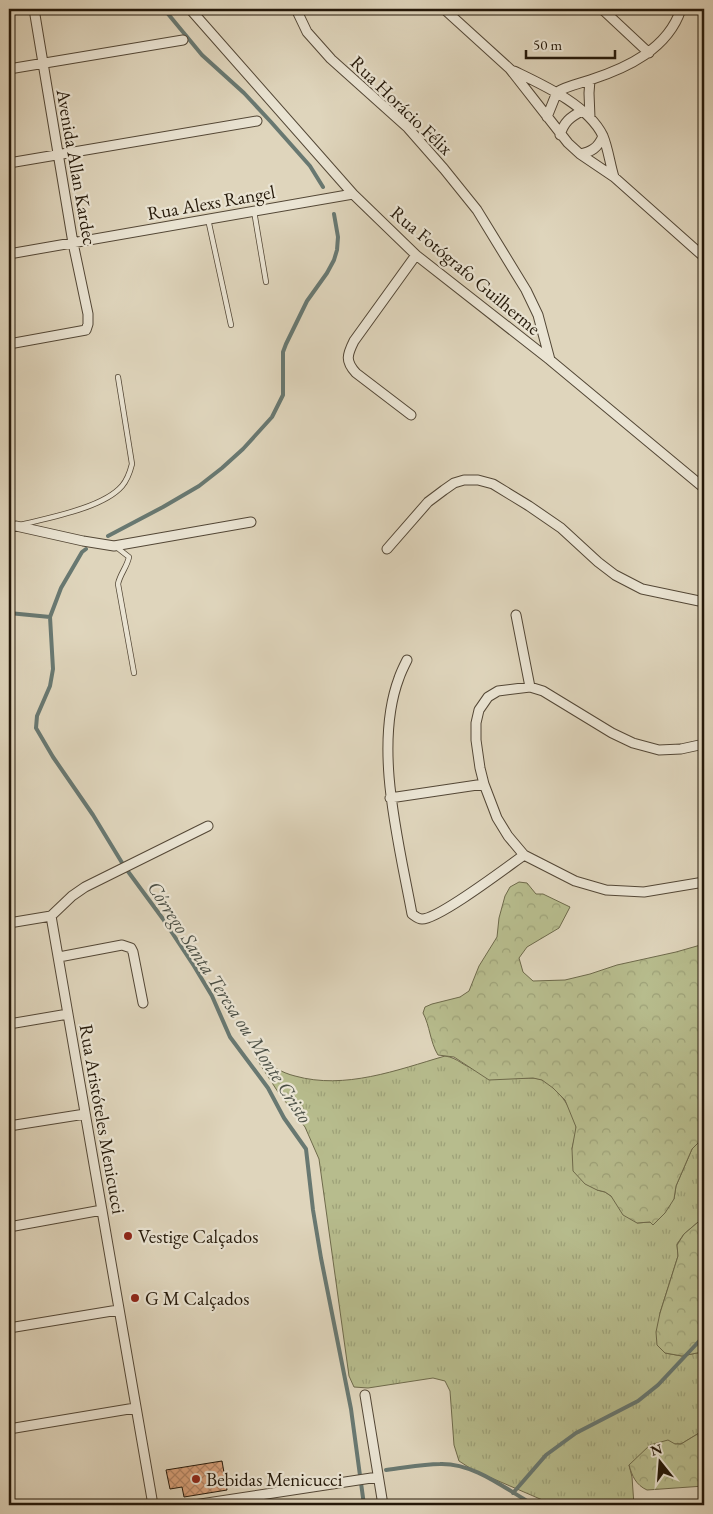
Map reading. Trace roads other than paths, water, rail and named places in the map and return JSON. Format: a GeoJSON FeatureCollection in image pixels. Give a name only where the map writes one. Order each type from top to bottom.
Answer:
{"type":"FeatureCollection","features":[{"type":"Feature","properties":{"kind":"street","name":"Avenida Allan Kardec"},"geometry":{"type":"LineString","coordinates":[[9,344],[86,330],[88,324],[88,314],[73,243],[34,9]]}},
{"type":"Feature","properties":{"kind":"street","name":"Rua Fotógrafo Guilherme"},"geometry":{"type":"LineString","coordinates":[[190,9],[354,194],[416,255],[550,360],[704,488]]}},
{"type":"Feature","properties":{"kind":"street","name":"Rua Horácio Félix"},"geometry":{"type":"LineString","coordinates":[[296,9],[307,32],[330,59],[408,128],[477,210],[526,290],[538,315],[550,360]]}},
{"type":"Feature","properties":{"kind":"street"},"geometry":{"type":"LineString","coordinates":[[444,9],[510,69],[560,135],[580,154],[614,177],[704,257]]}},
{"type":"Feature","properties":{"kind":"street"},"geometry":{"type":"LineString","coordinates":[[602,9],[649,53]]}},
{"type":"Feature","properties":{"kind":"street"},"geometry":{"type":"LineString","coordinates":[[547,117],[557,92],[616,70],[649,53],[664,39],[678,20],[681,9]]}},
{"type":"Feature","properties":{"kind":"street"},"geometry":{"type":"LineString","coordinates":[[9,68],[183,40]]}},
{"type":"Feature","properties":{"kind":"street"},"geometry":{"type":"LineString","coordinates":[[510,69],[557,92],[590,118],[603,136],[614,177]]}},
{"type":"Feature","properties":{"kind":"street"},"geometry":{"type":"LineString","coordinates":[[590,80],[590,118]]}},
{"type":"Feature","properties":{"kind":"street"},"geometry":{"type":"LineString","coordinates":[[560,135],[563,125],[568,119],[582,112]]}},
{"type":"Feature","properties":{"kind":"street"},"geometry":{"type":"LineString","coordinates":[[9,163],[257,122]]}},
{"type":"Feature","properties":{"kind":"street"},"geometry":{"type":"LineString","coordinates":[[580,154],[597,148],[603,136]]}},
{"type":"Feature","properties":{"kind":"street","name":"Rua Alexs Rangel"},"geometry":{"type":"LineString","coordinates":[[9,254],[354,194]]}},
{"type":"Feature","properties":{"kind":"street"},"geometry":{"type":"LineString","coordinates":[[411,415],[356,372],[350,366],[348,359],[354,342],[416,255]]}},
{"type":"Feature","properties":{"kind":"street"},"geometry":{"type":"LineString","coordinates":[[387,549],[428,502],[454,483],[464,480],[478,480],[493,484],[561,528],[615,575],[642,589],[704,602]]}},
{"type":"Feature","properties":{"kind":"street"},"geometry":{"type":"LineString","coordinates":[[12,527],[83,542],[114,546],[251,522]]}},
{"type":"Feature","properties":{"kind":"street"},"geometry":{"type":"LineString","coordinates":[[516,615],[530,687]]}},
{"type":"Feature","properties":{"kind":"street"},"geometry":{"type":"LineString","coordinates":[[407,660],[398,678],[390,712],[388,738],[390,798],[412,914],[423,919],[444,911],[524,855]]}},
{"type":"Feature","properties":{"kind":"street"},"geometry":{"type":"LineString","coordinates":[[704,744],[659,750],[633,743],[612,734],[550,696],[530,687],[498,691],[488,697],[479,710],[476,723],[476,740],[484,784],[497,818],[508,836],[524,855],[574,881],[606,890],[644,892],[704,882]]}},
{"type":"Feature","properties":{"kind":"street"},"geometry":{"type":"LineString","coordinates":[[390,798],[484,784]]}},
{"type":"Feature","properties":{"kind":"street"},"geometry":{"type":"LineString","coordinates":[[9,923],[51,916],[72,896],[86,887],[208,826]]}},
{"type":"Feature","properties":{"kind":"street","name":"Rua Aristóteles Menicucci"},"geometry":{"type":"LineString","coordinates":[[51,916],[153,1505]]}},
{"type":"Feature","properties":{"kind":"street"},"geometry":{"type":"LineString","coordinates":[[58,957],[122,945],[131,948],[143,1003]]}},
{"type":"Feature","properties":{"kind":"street"},"geometry":{"type":"LineString","coordinates":[[9,1024],[68,1014]]}},
{"type":"Feature","properties":{"kind":"street"},"geometry":{"type":"LineString","coordinates":[[9,1126],[85,1114]]}},
{"type":"Feature","properties":{"kind":"street"},"geometry":{"type":"LineString","coordinates":[[9,1227],[102,1210]]}},
{"type":"Feature","properties":{"kind":"street"},"geometry":{"type":"LineString","coordinates":[[9,1328],[118,1310]]}},
{"type":"Feature","properties":{"kind":"street"},"geometry":{"type":"LineString","coordinates":[[366,1395],[383,1505]]}},
{"type":"Feature","properties":{"kind":"street"},"geometry":{"type":"LineString","coordinates":[[9,1429],[135,1408]]}},
{"type":"Feature","properties":{"kind":"street"},"geometry":{"type":"LineString","coordinates":[[194,1505],[378,1476]]}},
{"type":"Feature","properties":{"kind":"lane"},"geometry":{"type":"LineString","coordinates":[[254,211],[266,282]]}},
{"type":"Feature","properties":{"kind":"lane"},"geometry":{"type":"LineString","coordinates":[[208,219],[231,325]]}},
{"type":"Feature","properties":{"kind":"lane"},"geometry":{"type":"LineString","coordinates":[[12,527],[78,510],[112,495],[122,486],[129,476],[132,464],[118,377]]}},
{"type":"Feature","properties":{"kind":"lane"},"geometry":{"type":"LineString","coordinates":[[114,546],[129,557],[127,566],[121,573],[118,584],[134,673]]}},
{"type":"Feature","properties":{"kind":"waterway","name":"Córrego Santa Teresa ou Monte Cristo"},"geometry":{"type":"LineString","coordinates":[[164,9],[202,55],[244,93],[271,122],[310,166],[323,187]]}},
{"type":"Feature","properties":{"kind":"waterway","name":"Córrego Santa Teresa ou Monte Cristo"},"geometry":{"type":"LineString","coordinates":[[108,536],[199,486],[243,449],[272,417],[283,395],[283,352],[286,344],[307,301],[334,260],[338,237],[334,214]]}},
{"type":"Feature","properties":{"kind":"waterway","name":"Córrego Santa Teresa ou Monte Cristo"},"geometry":{"type":"LineString","coordinates":[[86,549],[82,552],[61,588],[50,617],[53,669],[50,686],[37,716],[36,728],[124,866],[163,919],[194,966],[212,996],[230,1037],[268,1088],[284,1118],[306,1149],[313,1210],[351,1409],[364,1505]]}},
{"type":"Feature","properties":{"kind":"waterway"},"geometry":{"type":"LineString","coordinates":[[9,613],[50,617]]}},
{"type":"Feature","properties":{"kind":"waterway"},"geometry":{"type":"LineString","coordinates":[[513,1493],[546,1455],[576,1433],[638,1401],[658,1385],[704,1336]]}},
{"type":"Feature","properties":{"kind":"waterway"},"geometry":{"type":"LineString","coordinates":[[386,1470],[433,1464],[453,1465],[477,1472],[534,1505]]}},
{"type":"Feature","properties":{"kind":"place","name":"Vestige Calçados"},"geometry":{"type":"Point","coordinates":[128,1236]}},
{"type":"Feature","properties":{"kind":"place","name":"G M Calçados"},"geometry":{"type":"Point","coordinates":[135,1298]}},
{"type":"Feature","properties":{"kind":"place","name":"Bebidas Menicucci"},"geometry":{"type":"Point","coordinates":[196,1479]}}]}
